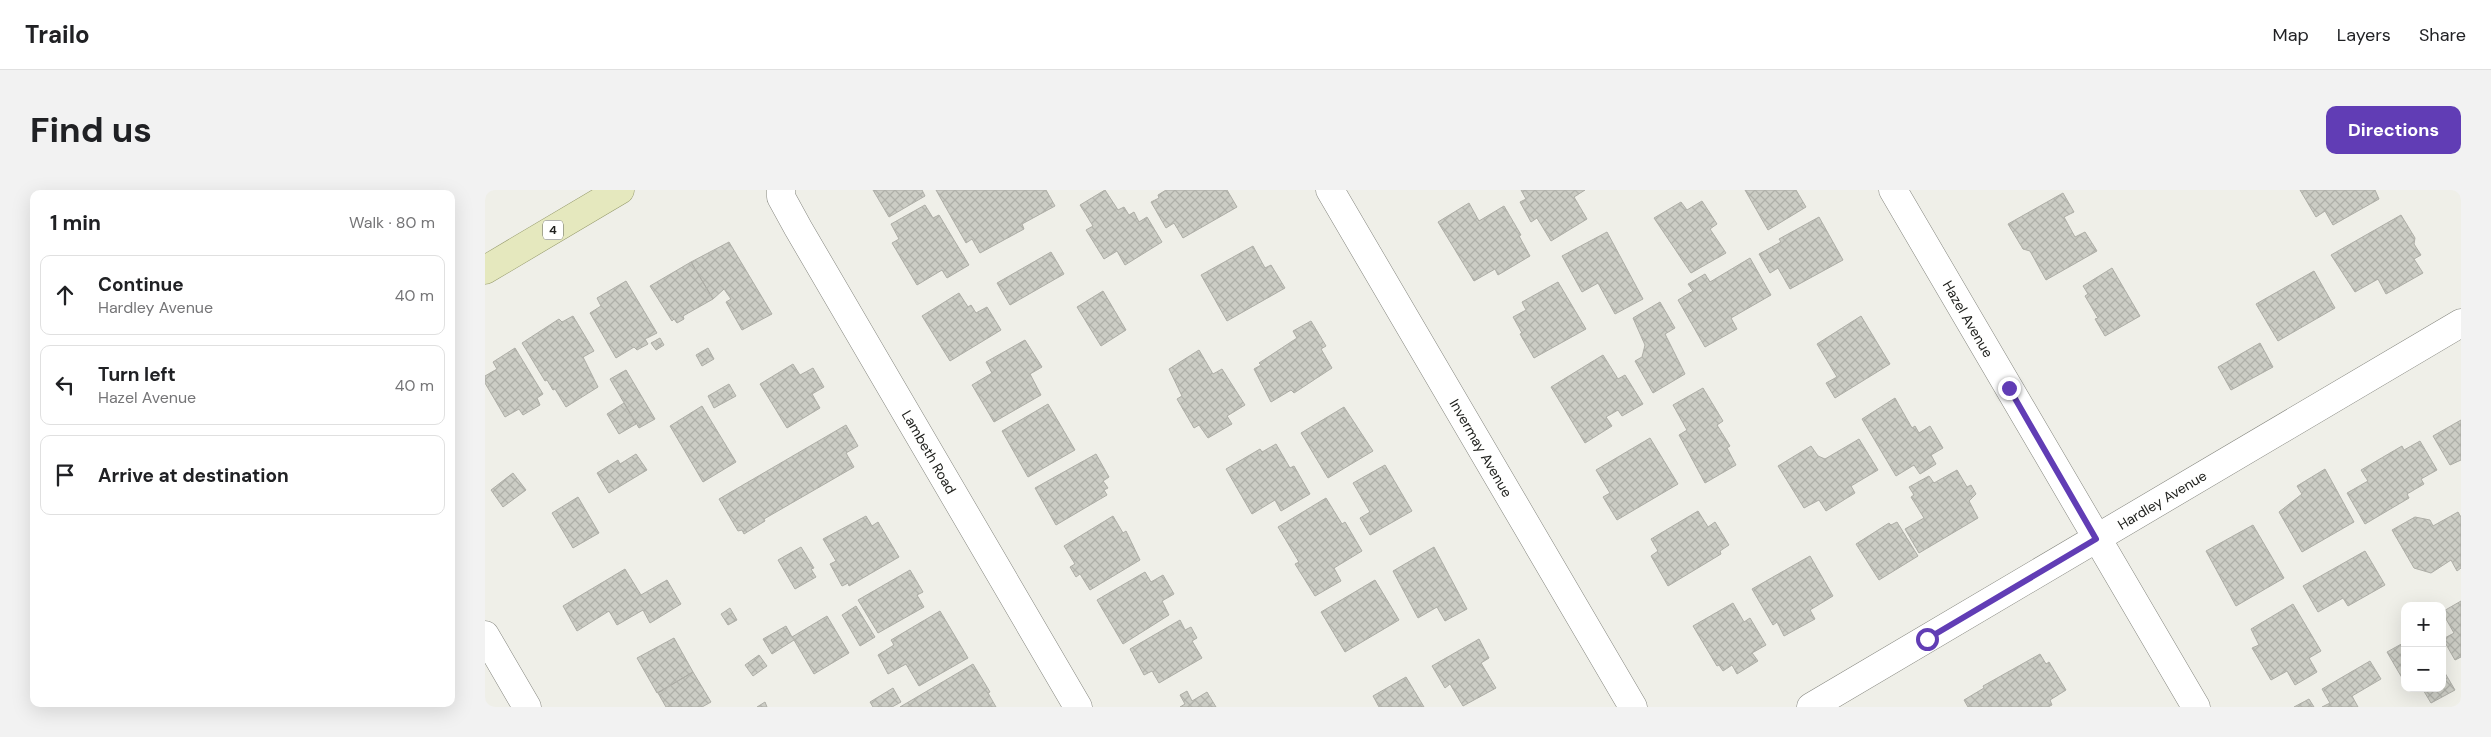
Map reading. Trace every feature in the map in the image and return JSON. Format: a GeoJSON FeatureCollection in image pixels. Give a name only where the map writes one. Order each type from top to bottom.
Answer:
{"type":"FeatureCollection","features":[{"type":"Feature","properties":{"kind":"main road","name":"4"},"geometry":{"type":"LineString","coordinates":[[485,270],[620,190]]}},
{"type":"Feature","properties":{"kind":"street","name":"Invermay Avenue"},"geometry":{"type":"LineString","coordinates":[[1329,190],[1633,707]]}},
{"type":"Feature","properties":{"kind":"street","name":"Hazel Avenue"},"geometry":{"type":"LineString","coordinates":[[1893,190],[2196,707]]}},
{"type":"Feature","properties":{"kind":"street","name":"Lambeth Road"},"geometry":{"type":"LineString","coordinates":[[777,192],[1078,707]]}},
{"type":"Feature","properties":{"kind":"street","name":"Hardley Avenue"},"geometry":{"type":"LineString","coordinates":[[1811,707],[2461,323]]}},
{"type":"Feature","properties":{"kind":"street"},"geometry":{"type":"LineString","coordinates":[[485,635],[527,707]]}},
{"type":"Feature","properties":{"kind":"building"},"geometry":{"type":"Polygon","coordinates":[[[873,190],[922,190],[925,196],[889,217],[873,190]]]}},
{"type":"Feature","properties":{"kind":"building"},"geometry":{"type":"Polygon","coordinates":[[[936,190],[1046,190],[1055,206],[1022,224],[1024,229],[980,253],[972,239],[966,243],[936,190]]]}},
{"type":"Feature","properties":{"kind":"building"},"geometry":{"type":"Polygon","coordinates":[[[1105,190],[1118,210],[1124,207],[1129,215],[1134,212],[1139,222],[1147,217],[1162,242],[1125,265],[1117,251],[1104,259],[1086,230],[1093,226],[1080,205],[1105,190]]]}},
{"type":"Feature","properties":{"kind":"building"},"geometry":{"type":"Polygon","coordinates":[[[1166,190],[1227,190],[1237,207],[1183,238],[1174,223],[1166,228],[1151,202],[1159,198],[1158,195],[1166,190]]]}},
{"type":"Feature","properties":{"kind":"building"},"geometry":{"type":"Polygon","coordinates":[[[1521,190],[1585,190],[1574,197],[1587,219],[1551,241],[1537,218],[1531,222],[1520,202],[1526,199],[1521,190]]]}},
{"type":"Feature","properties":{"kind":"building"},"geometry":{"type":"Polygon","coordinates":[[[1745,190],[1796,190],[1806,207],[1768,230],[1745,190]]]}},
{"type":"Feature","properties":{"kind":"building"},"geometry":{"type":"Polygon","coordinates":[[[2300,190],[2375,190],[2379,199],[2333,225],[2325,211],[2316,217],[2300,190]]]}},
{"type":"Feature","properties":{"kind":"building"},"geometry":{"type":"Polygon","coordinates":[[[2063,193],[2074,212],[2064,217],[2075,237],[2085,232],[2097,251],[2046,280],[2030,251],[2023,249],[2008,224],[2063,193]]]}},
{"type":"Feature","properties":{"kind":"building"},"geometry":{"type":"Polygon","coordinates":[[[1702,201],[1717,224],[1710,229],[1726,253],[1691,273],[1654,218],[1681,202],[1687,210],[1702,201]]]}},
{"type":"Feature","properties":{"kind":"building"},"geometry":{"type":"Polygon","coordinates":[[[1469,203],[1479,221],[1504,206],[1521,235],[1519,236],[1530,256],[1498,275],[1495,269],[1474,281],[1438,222],[1469,203]]]}},
{"type":"Feature","properties":{"kind":"building"},"geometry":{"type":"Polygon","coordinates":[[[925,205],[933,218],[939,215],[969,265],[947,278],[942,270],[917,285],[892,243],[899,239],[891,224],[925,205]]]}},
{"type":"Feature","properties":{"kind":"building"},"geometry":{"type":"Polygon","coordinates":[[[2401,215],[2415,238],[2414,244],[2421,255],[2414,259],[2423,273],[2386,294],[2378,279],[2355,292],[2331,255],[2401,215]]]}},
{"type":"Feature","properties":{"kind":"building"},"geometry":{"type":"Polygon","coordinates":[[[1819,217],[1843,260],[1790,289],[1778,268],[1770,273],[1759,254],[1781,242],[1779,239],[1819,217]]]}},
{"type":"Feature","properties":{"kind":"building"},"geometry":{"type":"Polygon","coordinates":[[[1607,232],[1643,299],[1615,314],[1598,283],[1582,292],[1562,256],[1607,232]]]}},
{"type":"Feature","properties":{"kind":"building"},"geometry":{"type":"Polygon","coordinates":[[[729,242],[772,314],[742,330],[726,302],[731,299],[724,289],[713,299],[691,262],[729,242]]]}},
{"type":"Feature","properties":{"kind":"building"},"geometry":{"type":"Polygon","coordinates":[[[1253,246],[1265,268],[1271,265],[1285,288],[1227,321],[1201,275],[1253,246]]]}},
{"type":"Feature","properties":{"kind":"building"},"geometry":{"type":"Polygon","coordinates":[[[1051,252],[1064,274],[1010,305],[997,283],[1051,252]]]}},
{"type":"Feature","properties":{"kind":"building"},"geometry":{"type":"Polygon","coordinates":[[[1750,258],[1771,295],[1731,318],[1737,329],[1705,347],[1678,300],[1693,291],[1688,284],[1705,274],[1710,282],[1750,258]]]}},
{"type":"Feature","properties":{"kind":"building"},"geometry":{"type":"Polygon","coordinates":[[[691,262],[713,299],[683,316],[684,319],[677,323],[674,319],[672,321],[650,286],[691,262]]]}},
{"type":"Feature","properties":{"kind":"building"},"geometry":{"type":"Polygon","coordinates":[[[2112,268],[2140,316],[2105,336],[2095,319],[2098,318],[2085,296],[2088,294],[2083,286],[2112,268]]]}},
{"type":"Feature","properties":{"kind":"building"},"geometry":{"type":"Polygon","coordinates":[[[2314,271],[2335,308],[2278,341],[2256,304],[2314,271]]]}},
{"type":"Feature","properties":{"kind":"building"},"geometry":{"type":"Polygon","coordinates":[[[626,281],[657,333],[645,339],[648,344],[637,350],[634,347],[616,358],[590,313],[601,306],[597,298],[626,281]]]}},
{"type":"Feature","properties":{"kind":"building"},"geometry":{"type":"Polygon","coordinates":[[[1558,282],[1586,329],[1534,358],[1520,334],[1522,333],[1513,317],[1526,310],[1522,302],[1558,282]]]}},
{"type":"Feature","properties":{"kind":"building"},"geometry":{"type":"Polygon","coordinates":[[[1103,291],[1126,330],[1101,346],[1077,307],[1103,291]]]}},
{"type":"Feature","properties":{"kind":"building"},"geometry":{"type":"Polygon","coordinates":[[[959,293],[968,307],[971,305],[976,313],[987,307],[1001,330],[950,361],[922,316],[959,293]]]}},
{"type":"Feature","properties":{"kind":"building"},"geometry":{"type":"Polygon","coordinates":[[[1660,302],[1675,328],[1665,334],[1685,374],[1653,393],[1635,361],[1642,357],[1645,345],[1633,318],[1660,302]]]}},
{"type":"Feature","properties":{"kind":"building"},"geometry":{"type":"Polygon","coordinates":[[[573,316],[594,351],[583,357],[598,387],[566,407],[555,389],[553,390],[547,380],[545,381],[522,343],[559,319],[562,322],[573,316]]]}},
{"type":"Feature","properties":{"kind":"building"},"geometry":{"type":"Polygon","coordinates":[[[1861,316],[1890,364],[1835,398],[1826,383],[1837,377],[1817,344],[1861,316]]]}},
{"type":"Feature","properties":{"kind":"building"},"geometry":{"type":"Polygon","coordinates":[[[1311,321],[1326,346],[1321,349],[1332,368],[1294,393],[1291,390],[1271,402],[1254,369],[1261,365],[1259,363],[1297,338],[1293,331],[1311,321]]]}},
{"type":"Feature","properties":{"kind":"building"},"geometry":{"type":"Polygon","coordinates":[[[660,338],[664,345],[656,350],[651,343],[660,338]]]}},
{"type":"Feature","properties":{"kind":"building"},"geometry":{"type":"Polygon","coordinates":[[[1025,340],[1042,367],[1030,374],[1041,395],[994,422],[972,385],[992,373],[986,362],[1025,340]]]}},
{"type":"Feature","properties":{"kind":"building"},"geometry":{"type":"Polygon","coordinates":[[[2260,343],[2273,367],[2231,390],[2218,367],[2260,343]]]}},
{"type":"Feature","properties":{"kind":"building"},"geometry":{"type":"Polygon","coordinates":[[[515,348],[543,394],[537,398],[540,405],[523,415],[519,409],[505,417],[485,383],[485,376],[497,369],[493,362],[515,348]]]}},
{"type":"Feature","properties":{"kind":"building"},"geometry":{"type":"Polygon","coordinates":[[[708,348],[714,359],[702,366],[696,355],[708,348]]]}},
{"type":"Feature","properties":{"kind":"building"},"geometry":{"type":"Polygon","coordinates":[[[1199,350],[1213,374],[1222,369],[1245,405],[1227,416],[1232,424],[1208,438],[1199,425],[1194,428],[1177,399],[1182,396],[1169,369],[1199,350]]]}},
{"type":"Feature","properties":{"kind":"building"},"geometry":{"type":"Polygon","coordinates":[[[1603,355],[1618,379],[1625,375],[1643,404],[1622,416],[1618,410],[1606,417],[1612,426],[1585,443],[1551,387],[1603,355]]]}},
{"type":"Feature","properties":{"kind":"building"},"geometry":{"type":"Polygon","coordinates":[[[793,364],[800,375],[813,368],[824,387],[812,394],[820,408],[787,428],[760,384],[793,364]]]}},
{"type":"Feature","properties":{"kind":"building"},"geometry":{"type":"Polygon","coordinates":[[[626,370],[655,419],[639,428],[610,379],[626,370]]]}},
{"type":"Feature","properties":{"kind":"building"},"geometry":{"type":"Polygon","coordinates":[[[729,384],[736,396],[714,408],[708,396],[729,384]]]}},
{"type":"Feature","properties":{"kind":"building"},"geometry":{"type":"Polygon","coordinates":[[[1703,388],[1723,421],[1717,425],[1730,446],[1727,448],[1736,465],[1705,483],[1679,435],[1687,430],[1673,405],[1703,388]]]}},
{"type":"Feature","properties":{"kind":"building"},"geometry":{"type":"Polygon","coordinates":[[[1895,398],[1912,428],[1915,426],[1919,433],[1930,426],[1943,448],[1931,455],[1936,464],[1920,474],[1914,465],[1896,476],[1862,419],[1895,398]]]}},
{"type":"Feature","properties":{"kind":"building"},"geometry":{"type":"Polygon","coordinates":[[[624,403],[636,424],[619,434],[607,414],[624,403]]]}},
{"type":"Feature","properties":{"kind":"building"},"geometry":{"type":"Polygon","coordinates":[[[1048,404],[1075,450],[1028,477],[1002,431],[1048,404]]]}},
{"type":"Feature","properties":{"kind":"building"},"geometry":{"type":"Polygon","coordinates":[[[702,406],[736,462],[703,482],[670,426],[702,406]]]}},
{"type":"Feature","properties":{"kind":"building"},"geometry":{"type":"Polygon","coordinates":[[[1344,407],[1373,451],[1328,478],[1301,433],[1344,407]]]}},
{"type":"Feature","properties":{"kind":"building"},"geometry":{"type":"Polygon","coordinates":[[[2461,420],[2461,460],[2450,465],[2433,436],[2461,420]]]}},
{"type":"Feature","properties":{"kind":"building"},"geometry":{"type":"Polygon","coordinates":[[[846,425],[858,446],[846,453],[854,467],[764,519],[765,521],[744,534],[742,530],[738,531],[719,499],[846,425]]]}},
{"type":"Feature","properties":{"kind":"building"},"geometry":{"type":"Polygon","coordinates":[[[1650,438],[1678,484],[1617,520],[1603,497],[1610,493],[1596,470],[1650,438]]]}},
{"type":"Feature","properties":{"kind":"building"},"geometry":{"type":"Polygon","coordinates":[[[1859,439],[1878,470],[1851,486],[1855,493],[1826,511],[1819,500],[1804,508],[1778,466],[1811,446],[1818,456],[1825,459],[1859,439]]]}},
{"type":"Feature","properties":{"kind":"building"},"geometry":{"type":"Polygon","coordinates":[[[2420,441],[2437,470],[2421,479],[2424,484],[2407,494],[2409,498],[2365,524],[2347,493],[2368,481],[2361,470],[2402,446],[2404,450],[2420,441]]]}},
{"type":"Feature","properties":{"kind":"building"},"geometry":{"type":"Polygon","coordinates":[[[1276,444],[1290,468],[1294,466],[1310,494],[1281,511],[1275,500],[1252,514],[1226,469],[1260,449],[1262,452],[1276,444]]]}},
{"type":"Feature","properties":{"kind":"building"},"geometry":{"type":"Polygon","coordinates":[[[636,454],[647,470],[609,493],[597,473],[618,460],[620,464],[636,454]]]}},
{"type":"Feature","properties":{"kind":"building"},"geometry":{"type":"Polygon","coordinates":[[[1096,454],[1109,477],[1103,481],[1108,488],[1104,490],[1107,495],[1056,525],[1035,488],[1096,454]]]}},
{"type":"Feature","properties":{"kind":"building"},"geometry":{"type":"Polygon","coordinates":[[[1385,465],[1412,511],[1370,535],[1360,518],[1370,512],[1353,483],[1385,465]]]}},
{"type":"Feature","properties":{"kind":"building"},"geometry":{"type":"Polygon","coordinates":[[[2325,469],[2354,522],[2302,552],[2279,512],[2302,494],[2297,486],[2325,469]]]}},
{"type":"Feature","properties":{"kind":"building"},"geometry":{"type":"Polygon","coordinates":[[[1957,470],[1967,487],[1971,485],[1976,494],[1969,501],[1978,518],[1919,553],[1905,529],[1924,518],[1911,497],[1914,495],[1909,487],[1929,476],[1934,483],[1957,470]]]}},
{"type":"Feature","properties":{"kind":"building"},"geometry":{"type":"Polygon","coordinates":[[[513,473],[526,490],[503,507],[491,490],[513,473]]]}},
{"type":"Feature","properties":{"kind":"building"},"geometry":{"type":"Polygon","coordinates":[[[578,497],[599,533],[573,548],[552,513],[578,497]]]}},
{"type":"Feature","properties":{"kind":"building"},"geometry":{"type":"Polygon","coordinates":[[[1326,498],[1342,524],[1345,522],[1362,551],[1334,568],[1341,581],[1315,596],[1295,564],[1299,562],[1278,527],[1326,498]]]}},
{"type":"Feature","properties":{"kind":"building"},"geometry":{"type":"Polygon","coordinates":[[[1698,511],[1708,527],[1715,522],[1729,545],[1720,551],[1721,554],[1668,586],[1651,556],[1658,551],[1651,539],[1698,511]]]}},
{"type":"Feature","properties":{"kind":"building"},"geometry":{"type":"Polygon","coordinates":[[[2458,512],[2461,517],[2461,568],[2457,571],[2451,560],[2431,573],[2414,568],[2392,530],[2415,517],[2430,520],[2433,526],[2458,512]]]}},
{"type":"Feature","properties":{"kind":"building"},"geometry":{"type":"Polygon","coordinates":[[[866,516],[872,526],[878,522],[899,557],[849,586],[848,583],[842,586],[830,564],[836,561],[823,539],[866,516]]]}},
{"type":"Feature","properties":{"kind":"building"},"geometry":{"type":"Polygon","coordinates":[[[1113,516],[1123,533],[1126,531],[1140,560],[1090,590],[1080,574],[1076,577],[1070,567],[1075,564],[1064,546],[1113,516]]]}},
{"type":"Feature","properties":{"kind":"building"},"geometry":{"type":"Polygon","coordinates":[[[1897,522],[1918,556],[1879,580],[1856,544],[1889,523],[1891,525],[1897,522]]]}},
{"type":"Feature","properties":{"kind":"building"},"geometry":{"type":"Polygon","coordinates":[[[2253,525],[2284,578],[2236,606],[2206,551],[2253,525]]]}},
{"type":"Feature","properties":{"kind":"building"},"geometry":{"type":"Polygon","coordinates":[[[801,547],[814,568],[811,569],[816,577],[795,589],[778,560],[801,547]]]}},
{"type":"Feature","properties":{"kind":"building"},"geometry":{"type":"Polygon","coordinates":[[[1434,547],[1467,609],[1445,621],[1437,607],[1418,618],[1393,571],[1434,547]]]}},
{"type":"Feature","properties":{"kind":"building"},"geometry":{"type":"Polygon","coordinates":[[[2365,551],[2385,585],[2348,606],[2343,598],[2318,612],[2303,586],[2365,551]]]}},
{"type":"Feature","properties":{"kind":"building"},"geometry":{"type":"Polygon","coordinates":[[[1810,556],[1833,596],[1810,610],[1815,619],[1784,636],[1777,622],[1773,625],[1752,589],[1810,556]]]}},
{"type":"Feature","properties":{"kind":"building"},"geometry":{"type":"Polygon","coordinates":[[[625,569],[641,595],[667,580],[681,604],[650,623],[643,610],[617,625],[609,611],[577,631],[563,606],[625,569]]]}},
{"type":"Feature","properties":{"kind":"building"},"geometry":{"type":"Polygon","coordinates":[[[910,570],[923,592],[917,595],[924,607],[878,633],[858,600],[910,570]]]}},
{"type":"Feature","properties":{"kind":"building"},"geometry":{"type":"Polygon","coordinates":[[[1145,572],[1151,582],[1163,575],[1174,594],[1162,601],[1169,615],[1123,644],[1097,600],[1145,572]]]}},
{"type":"Feature","properties":{"kind":"building"},"geometry":{"type":"Polygon","coordinates":[[[1375,580],[1399,620],[1345,652],[1321,612],[1375,580]]]}},
{"type":"Feature","properties":{"kind":"building"},"geometry":{"type":"Polygon","coordinates":[[[2461,601],[2461,657],[2455,660],[2446,644],[2446,637],[2454,633],[2446,619],[2446,610],[2461,601]]]}},
{"type":"Feature","properties":{"kind":"building"},"geometry":{"type":"Polygon","coordinates":[[[1733,603],[1744,622],[1750,618],[1766,645],[1752,653],[1758,661],[1737,674],[1732,665],[1723,671],[1719,665],[1717,666],[1693,626],[1733,603]]]}},
{"type":"Feature","properties":{"kind":"building"},"geometry":{"type":"Polygon","coordinates":[[[2293,604],[2321,651],[2309,658],[2317,672],[2295,685],[2287,671],[2271,680],[2252,648],[2259,645],[2251,629],[2293,604]]]}},
{"type":"Feature","properties":{"kind":"building"},"geometry":{"type":"Polygon","coordinates":[[[856,606],[875,637],[860,646],[842,615],[856,606]]]}},
{"type":"Feature","properties":{"kind":"building"},"geometry":{"type":"Polygon","coordinates":[[[730,608],[737,620],[728,625],[721,614],[730,608]]]}},
{"type":"Feature","properties":{"kind":"building"},"geometry":{"type":"Polygon","coordinates":[[[940,611],[968,658],[919,686],[906,664],[888,674],[878,655],[894,645],[891,640],[940,611]]]}},
{"type":"Feature","properties":{"kind":"building"},"geometry":{"type":"Polygon","coordinates":[[[827,616],[849,653],[814,674],[794,640],[772,654],[763,639],[786,626],[792,637],[827,616]]]}},
{"type":"Feature","properties":{"kind":"building"},"geometry":{"type":"Polygon","coordinates":[[[1180,620],[1185,630],[1191,627],[1197,638],[1192,641],[1202,658],[1159,683],[1152,671],[1144,675],[1130,649],[1180,620]]]}},
{"type":"Feature","properties":{"kind":"building"},"geometry":{"type":"Polygon","coordinates":[[[674,638],[693,672],[657,693],[637,658],[674,638]]]}},
{"type":"Feature","properties":{"kind":"building"},"geometry":{"type":"Polygon","coordinates":[[[1479,639],[1489,658],[1481,663],[1496,688],[1463,706],[1450,684],[1445,688],[1432,666],[1479,639]]]}},
{"type":"Feature","properties":{"kind":"building"},"geometry":{"type":"Polygon","coordinates":[[[2401,644],[2401,676],[2387,652],[2401,644]]]}},
{"type":"Feature","properties":{"kind":"building"},"geometry":{"type":"Polygon","coordinates":[[[2040,654],[2046,664],[2049,662],[2066,690],[2050,700],[2052,705],[2048,707],[1968,707],[1964,700],[1984,688],[1983,686],[2040,654]]]}},
{"type":"Feature","properties":{"kind":"building"},"geometry":{"type":"Polygon","coordinates":[[[759,655],[767,666],[753,676],[745,665],[759,655]]]}},
{"type":"Feature","properties":{"kind":"building"},"geometry":{"type":"Polygon","coordinates":[[[2370,661],[2381,679],[2352,696],[2358,707],[2322,707],[2330,703],[2322,689],[2370,661]]]}},
{"type":"Feature","properties":{"kind":"building"},"geometry":{"type":"Polygon","coordinates":[[[973,664],[990,692],[988,693],[996,707],[900,707],[973,664]]]}},
{"type":"Feature","properties":{"kind":"building"},"geometry":{"type":"Polygon","coordinates":[[[693,672],[711,702],[702,707],[666,707],[658,693],[693,672]]]}},
{"type":"Feature","properties":{"kind":"building"},"geometry":{"type":"Polygon","coordinates":[[[2446,675],[2455,690],[2431,703],[2424,692],[2446,692],[2446,675]]]}},
{"type":"Feature","properties":{"kind":"building"},"geometry":{"type":"Polygon","coordinates":[[[1406,677],[1424,707],[1379,707],[1373,696],[1406,677]]]}},
{"type":"Feature","properties":{"kind":"building"},"geometry":{"type":"Polygon","coordinates":[[[893,688],[901,702],[892,707],[873,707],[870,702],[893,688]]]}},
{"type":"Feature","properties":{"kind":"building"},"geometry":{"type":"Polygon","coordinates":[[[1187,691],[1192,701],[1207,692],[1216,707],[1180,707],[1185,704],[1180,695],[1187,691]]]}},
{"type":"Feature","properties":{"kind":"building"},"geometry":{"type":"Polygon","coordinates":[[[2309,699],[2314,707],[2294,707],[2309,699]]]}},
{"type":"Feature","properties":{"kind":"building"},"geometry":{"type":"Polygon","coordinates":[[[765,702],[767,707],[757,707],[765,702]]]}},
{"type":"Feature","properties":{"kind":"route"},"geometry":{"type":"LineString","coordinates":[[1927,639],[2096,539],[2009,388]]}}]}
